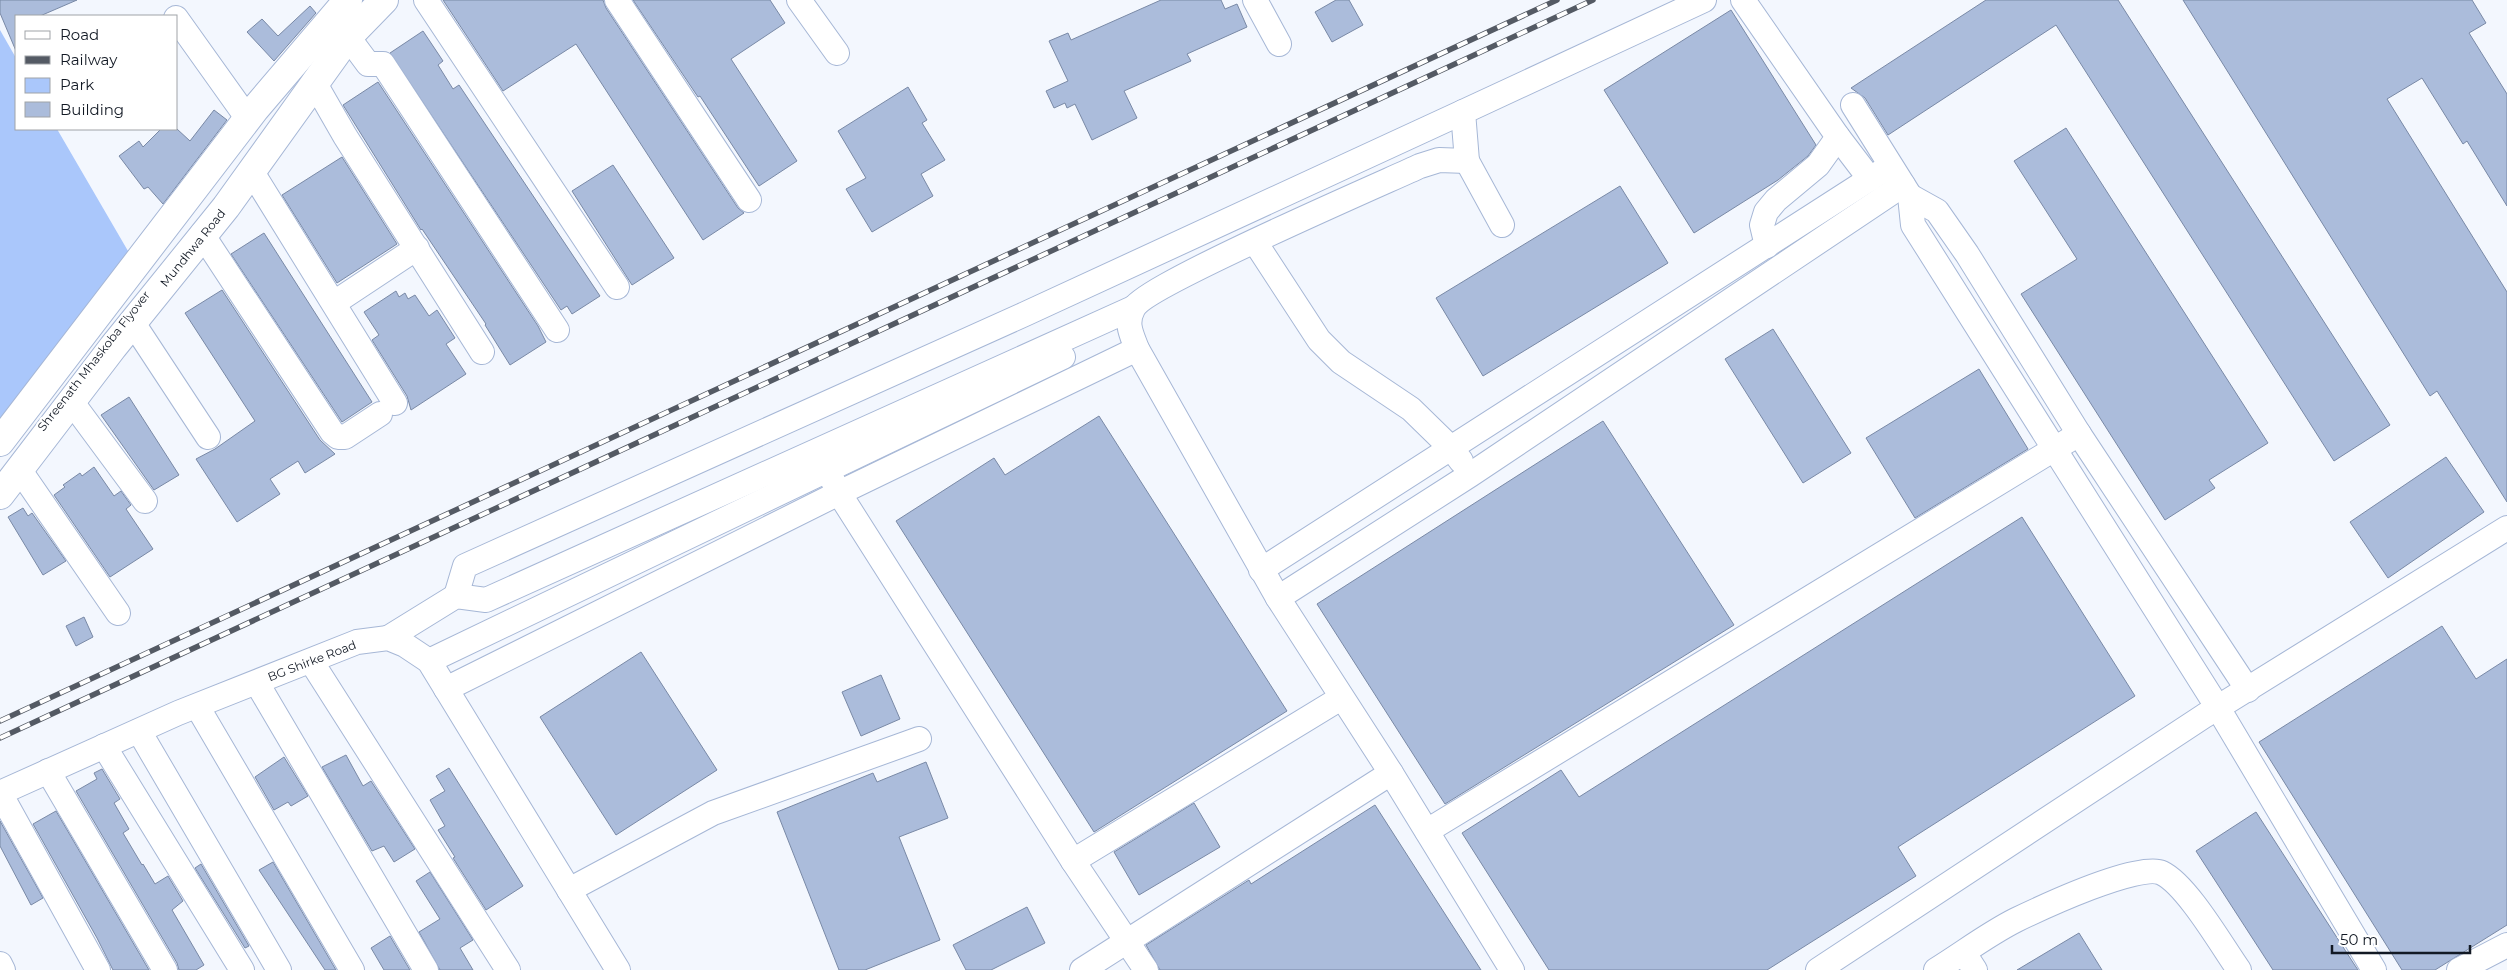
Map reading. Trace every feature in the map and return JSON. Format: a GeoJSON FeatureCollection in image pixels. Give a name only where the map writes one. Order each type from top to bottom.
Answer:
{"type":"FeatureCollection","features":[{"type":"Feature","properties":{"kind":"main road"},"geometry":{"type":"LineString","coordinates":[[0,442],[248,119],[348,0]]}},
{"type":"Feature","properties":{"kind":"main road"},"geometry":{"type":"LineString","coordinates":[[258,162],[314,82],[348,38],[384,0]]}},
{"type":"Feature","properties":{"kind":"main road","name":"Shreenath Mhaskoba Flyover"},"geometry":{"type":"LineString","coordinates":[[191,234],[225,164],[224,151]]}},
{"type":"Feature","properties":{"kind":"main road","name":"Shreenath Mhaskoba Flyover"},"geometry":{"type":"LineString","coordinates":[[6,471],[248,161],[258,162]]}},
{"type":"Feature","properties":{"kind":"main road","name":"Mundhwa Road"},"geometry":{"type":"LineString","coordinates":[[0,495],[6,471],[71,401],[133,323],[191,234]]}},
{"type":"Feature","properties":{"kind":"street"},"geometry":{"type":"LineString","coordinates":[[164,0],[175,15]]}},
{"type":"Feature","properties":{"kind":"street"},"geometry":{"type":"LineString","coordinates":[[426,0],[617,287]]}},
{"type":"Feature","properties":{"kind":"street"},"geometry":{"type":"LineString","coordinates":[[617,0],[749,200]]}},
{"type":"Feature","properties":{"kind":"street"},"geometry":{"type":"LineString","coordinates":[[799,0],[837,53]]}},
{"type":"Feature","properties":{"kind":"street"},"geometry":{"type":"LineString","coordinates":[[1255,0],[1279,44]]}},
{"type":"Feature","properties":{"kind":"street"},"geometry":{"type":"LineString","coordinates":[[456,596],[466,566],[1025,314],[1704,0]]}},
{"type":"Feature","properties":{"kind":"street"},"geometry":{"type":"LineString","coordinates":[[1744,0],[1838,137],[1893,181],[1937,211],[1967,254],[2080,434],[2248,690]]}},
{"type":"Feature","properties":{"kind":"street"},"geometry":{"type":"LineString","coordinates":[[178,20],[248,119]]}},
{"type":"Feature","properties":{"kind":"street"},"geometry":{"type":"LineString","coordinates":[[348,38],[368,64],[383,64],[557,330]]}},
{"type":"Feature","properties":{"kind":"street"},"geometry":{"type":"LineString","coordinates":[[314,82],[345,136],[482,352]]}},
{"type":"Feature","properties":{"kind":"street"},"geometry":{"type":"LineString","coordinates":[[1853,105],[1893,181],[1913,225],[2218,708],[2374,970]]}},
{"type":"Feature","properties":{"kind":"street"},"geometry":{"type":"LineString","coordinates":[[1463,112],[1467,161],[1502,225]]}},
{"type":"Feature","properties":{"kind":"street"},"geometry":{"type":"LineString","coordinates":[[1767,246],[1762,225],[1766,212],[1776,200],[1818,165],[1838,137]]}},
{"type":"Feature","properties":{"kind":"street"},"geometry":{"type":"LineString","coordinates":[[429,661],[828,469],[1130,317],[1151,293],[1255,242],[1420,166],[1440,160],[1467,161]]}},
{"type":"Feature","properties":{"kind":"street"},"geometry":{"type":"LineString","coordinates":[[191,234],[332,432],[338,437],[345,437],[387,408],[334,303],[258,162]]}},
{"type":"Feature","properties":{"kind":"street"},"geometry":{"type":"LineString","coordinates":[[1261,570],[1767,246],[1893,181]]}},
{"type":"Feature","properties":{"kind":"street"},"geometry":{"type":"LineString","coordinates":[[1278,598],[1470,475],[1893,181]]}},
{"type":"Feature","properties":{"kind":"street"},"geometry":{"type":"LineString","coordinates":[[1255,242],[1319,340],[1341,362],[1410,409],[1452,449],[1470,475]]}},
{"type":"Feature","properties":{"kind":"street"},"geometry":{"type":"LineString","coordinates":[[334,303],[417,248]]}},
{"type":"Feature","properties":{"kind":"street"},"geometry":{"type":"LineString","coordinates":[[388,638],[456,596],[486,600],[1130,317]]}},
{"type":"Feature","properties":{"kind":"street"},"geometry":{"type":"LineString","coordinates":[[1130,317],[1137,349],[1261,570],[1340,698],[1391,773],[1512,970]]}},
{"type":"Feature","properties":{"kind":"street"},"geometry":{"type":"LineString","coordinates":[[133,323],[208,437]]}},
{"type":"Feature","properties":{"kind":"street"},"geometry":{"type":"LineString","coordinates":[[446,688],[839,493],[1137,349]]}},
{"type":"Feature","properties":{"kind":"street"},"geometry":{"type":"LineString","coordinates":[[71,401],[145,501]]}},
{"type":"Feature","properties":{"kind":"street"},"geometry":{"type":"LineString","coordinates":[[1427,832],[2080,434]]}},
{"type":"Feature","properties":{"kind":"street"},"geometry":{"type":"LineString","coordinates":[[828,469],[839,493],[1073,861],[1146,970]]}},
{"type":"Feature","properties":{"kind":"street"},"geometry":{"type":"LineString","coordinates":[[6,471],[118,613]]}},
{"type":"Feature","properties":{"kind":"street"},"geometry":{"type":"LineString","coordinates":[[1818,970],[2218,708],[2507,528]]}},
{"type":"Feature","properties":{"kind":"street"},"geometry":{"type":"LineString","coordinates":[[388,638],[405,645],[429,661],[618,970]]}},
{"type":"Feature","properties":{"kind":"street","name":"BG Shirke Road"},"geometry":{"type":"LineString","coordinates":[[0,793],[197,706],[357,642],[388,638]]}},
{"type":"Feature","properties":{"kind":"street"},"geometry":{"type":"LineString","coordinates":[[310,661],[508,970]]}},
{"type":"Feature","properties":{"kind":"street"},"geometry":{"type":"LineString","coordinates":[[257,683],[426,970]]}},
{"type":"Feature","properties":{"kind":"street"},"geometry":{"type":"LineString","coordinates":[[1073,861],[1340,698]]}},
{"type":"Feature","properties":{"kind":"street"},"geometry":{"type":"LineString","coordinates":[[197,706],[352,970]]}},
{"type":"Feature","properties":{"kind":"street"},"geometry":{"type":"LineString","coordinates":[[138,731],[278,970]]}},
{"type":"Feature","properties":{"kind":"street"},"geometry":{"type":"LineString","coordinates":[[569,890],[713,813],[919,739]]}},
{"type":"Feature","properties":{"kind":"street"},"geometry":{"type":"LineString","coordinates":[[104,746],[242,970]]}},
{"type":"Feature","properties":{"kind":"street"},"geometry":{"type":"LineString","coordinates":[[48,771],[165,970]]}},
{"type":"Feature","properties":{"kind":"street"},"geometry":{"type":"LineString","coordinates":[[1082,970],[1391,773]]}},
{"type":"Feature","properties":{"kind":"street"},"geometry":{"type":"LineString","coordinates":[[0,793],[98,970]]}},
{"type":"Feature","properties":{"kind":"street"},"geometry":{"type":"LineString","coordinates":[[1936,970],[1970,961],[2015,921],[2086,890],[2131,874],[2160,872],[2178,884],[2240,970]]}},
{"type":"Feature","properties":{"kind":"street"},"geometry":{"type":"LineString","coordinates":[[2459,970],[2507,945]]}},
{"type":"Feature","properties":{"kind":"street"},"geometry":{"type":"LineString","coordinates":[[0,964],[4,970]]}},
{"type":"Feature","properties":{"kind":"green space"},"geometry":{"type":"Polygon","coordinates":[[[0,30],[15,56],[15,130],[58,130],[135,263],[0,426],[0,30]]]}},
{"type":"Feature","properties":{"kind":"building"},"geometry":{"type":"Polygon","coordinates":[[[0,0],[77,0],[42,15],[15,15],[15,49],[0,13],[0,0]]]}},
{"type":"Feature","properties":{"kind":"building"},"geometry":{"type":"Polygon","coordinates":[[[443,0],[603,0],[606,8],[738,208],[744,213],[703,240],[576,44],[503,91],[443,0]]]}},
{"type":"Feature","properties":{"kind":"building"},"geometry":{"type":"Polygon","coordinates":[[[633,0],[770,0],[785,23],[731,59],[797,161],[759,186],[700,96],[698,97],[633,0]]]}},
{"type":"Feature","properties":{"kind":"building"},"geometry":{"type":"Polygon","coordinates":[[[1161,0],[1221,0],[1225,9],[1237,4],[1247,27],[1187,54],[1191,61],[1124,91],[1137,118],[1092,140],[1075,104],[1067,108],[1065,103],[1054,108],[1046,91],[1068,81],[1049,41],[1068,33],[1071,40],[1161,0]]]}},
{"type":"Feature","properties":{"kind":"building"},"geometry":{"type":"Polygon","coordinates":[[[1336,0],[1349,0],[1363,25],[1332,42],[1315,12],[1336,0]]]}},
{"type":"Feature","properties":{"kind":"building"},"geometry":{"type":"Polygon","coordinates":[[[1986,0],[2118,0],[2390,425],[2334,461],[2056,25],[1888,135],[1865,98],[1851,88],[1986,0]]]}},
{"type":"Feature","properties":{"kind":"building"},"geometry":{"type":"Polygon","coordinates":[[[2183,0],[2472,0],[2486,23],[2469,33],[2507,94],[2507,206],[2467,141],[2463,144],[2422,78],[2387,99],[2507,292],[2507,502],[2437,391],[2430,396],[2183,0]]]}},
{"type":"Feature","properties":{"kind":"building"},"geometry":{"type":"Polygon","coordinates":[[[310,6],[316,13],[274,61],[247,32],[262,19],[278,36],[310,6]]]}},
{"type":"Feature","properties":{"kind":"building"},"geometry":{"type":"Polygon","coordinates":[[[1731,10],[1816,145],[1808,156],[1778,180],[1694,233],[1604,90],[1731,10]]]}},
{"type":"Feature","properties":{"kind":"building"},"geometry":{"type":"Polygon","coordinates":[[[423,31],[443,61],[438,65],[453,89],[459,85],[600,296],[572,314],[567,306],[561,310],[390,53],[423,31]]]}},
{"type":"Feature","properties":{"kind":"building"},"geometry":{"type":"Polygon","coordinates":[[[378,82],[538,326],[546,342],[510,365],[486,324],[421,230],[343,105],[378,82]]]}},
{"type":"Feature","properties":{"kind":"building"},"geometry":{"type":"Polygon","coordinates":[[[908,87],[927,120],[922,123],[945,160],[921,174],[933,196],[872,232],[846,189],[866,178],[838,131],[908,87]]]}},
{"type":"Feature","properties":{"kind":"building"},"geometry":{"type":"Polygon","coordinates":[[[214,110],[227,120],[163,204],[148,187],[144,189],[119,156],[139,141],[143,147],[160,130],[178,130],[190,141],[214,110]]]}},
{"type":"Feature","properties":{"kind":"building"},"geometry":{"type":"Polygon","coordinates":[[[2066,128],[2268,443],[2209,480],[2215,488],[2165,520],[2021,294],[2077,259],[2014,161],[2066,128]]]}},
{"type":"Feature","properties":{"kind":"building"},"geometry":{"type":"Polygon","coordinates":[[[342,157],[397,244],[337,283],[282,195],[342,157]]]}},
{"type":"Feature","properties":{"kind":"building"},"geometry":{"type":"Polygon","coordinates":[[[613,165],[674,258],[632,285],[572,191],[613,165]]]}},
{"type":"Feature","properties":{"kind":"building"},"geometry":{"type":"Polygon","coordinates":[[[1620,186],[1668,263],[1483,376],[1436,298],[1620,186]]]}},
{"type":"Feature","properties":{"kind":"building"},"geometry":{"type":"Polygon","coordinates":[[[264,233],[372,402],[342,422],[231,254],[264,233]]]}},
{"type":"Feature","properties":{"kind":"building"},"geometry":{"type":"Polygon","coordinates":[[[222,290],[320,440],[335,454],[305,473],[298,461],[270,479],[280,494],[237,522],[196,459],[215,449],[255,421],[185,313],[222,290]]]}},
{"type":"Feature","properties":{"kind":"building"},"geometry":{"type":"Polygon","coordinates":[[[396,291],[399,297],[405,293],[408,299],[415,295],[429,316],[437,310],[455,338],[446,344],[466,374],[411,410],[407,396],[372,340],[379,335],[364,312],[396,291]]]}},
{"type":"Feature","properties":{"kind":"building"},"geometry":{"type":"Polygon","coordinates":[[[1773,329],[1851,453],[1803,483],[1725,359],[1773,329]]]}},
{"type":"Feature","properties":{"kind":"building"},"geometry":{"type":"Polygon","coordinates":[[[1979,369],[2028,449],[1915,518],[1866,438],[1979,369]]]}},
{"type":"Feature","properties":{"kind":"building"},"geometry":{"type":"Polygon","coordinates":[[[129,397],[179,475],[154,490],[101,415],[129,397]]]}},
{"type":"Feature","properties":{"kind":"building"},"geometry":{"type":"Polygon","coordinates":[[[1099,416],[1287,711],[1094,832],[896,521],[994,458],[1005,475],[1099,416]]]}},
{"type":"Feature","properties":{"kind":"building"},"geometry":{"type":"Polygon","coordinates":[[[1603,421],[1734,625],[1445,804],[1317,604],[1603,421]]]}},
{"type":"Feature","properties":{"kind":"building"},"geometry":{"type":"Polygon","coordinates":[[[2446,457],[2484,512],[2388,578],[2350,522],[2446,457]]]}},
{"type":"Feature","properties":{"kind":"building"},"geometry":{"type":"Polygon","coordinates":[[[94,467],[114,496],[121,491],[131,505],[126,509],[153,549],[110,577],[54,495],[65,487],[63,485],[80,473],[82,476],[94,467]]]}},
{"type":"Feature","properties":{"kind":"building"},"geometry":{"type":"Polygon","coordinates":[[[23,508],[28,516],[32,513],[66,561],[43,575],[8,517],[23,508]]]}},
{"type":"Feature","properties":{"kind":"building"},"geometry":{"type":"Polygon","coordinates":[[[2022,517],[2135,696],[1898,847],[1916,876],[1767,970],[1549,970],[1462,833],[1561,770],[1579,797],[2022,517]]]}},
{"type":"Feature","properties":{"kind":"building"},"geometry":{"type":"Polygon","coordinates":[[[84,617],[93,637],[76,646],[66,626],[84,617]]]}},
{"type":"Feature","properties":{"kind":"building"},"geometry":{"type":"Polygon","coordinates":[[[2442,626],[2476,679],[2507,659],[2507,925],[2435,970],[2402,970],[2259,742],[2442,626]]]}},
{"type":"Feature","properties":{"kind":"building"},"geometry":{"type":"Polygon","coordinates":[[[641,652],[717,770],[616,835],[540,717],[641,652]]]}},
{"type":"Feature","properties":{"kind":"building"},"geometry":{"type":"Polygon","coordinates":[[[881,675],[900,719],[861,736],[842,692],[881,675]]]}},
{"type":"Feature","properties":{"kind":"building"},"geometry":{"type":"Polygon","coordinates":[[[346,755],[363,786],[371,781],[415,849],[394,862],[384,846],[372,851],[322,767],[346,755]]]}},
{"type":"Feature","properties":{"kind":"building"},"geometry":{"type":"Polygon","coordinates":[[[284,757],[308,796],[291,806],[288,802],[274,810],[255,777],[284,757]]]}},
{"type":"Feature","properties":{"kind":"building"},"geometry":{"type":"Polygon","coordinates":[[[926,762],[948,818],[899,837],[940,940],[865,970],[839,970],[777,812],[873,773],[877,782],[926,762]]]}},
{"type":"Feature","properties":{"kind":"building"},"geometry":{"type":"Polygon","coordinates":[[[449,768],[523,886],[486,910],[453,858],[455,857],[438,830],[445,826],[430,800],[445,791],[436,776],[449,768]]]}},
{"type":"Feature","properties":{"kind":"building"},"geometry":{"type":"Polygon","coordinates":[[[102,769],[120,799],[114,803],[129,829],[123,833],[142,865],[155,884],[168,876],[183,901],[172,910],[204,965],[196,970],[179,970],[177,963],[76,791],[97,779],[94,773],[102,769]]]}},
{"type":"Feature","properties":{"kind":"building"},"geometry":{"type":"Polygon","coordinates":[[[1194,803],[1220,847],[1139,895],[1114,852],[1194,803]]]}},
{"type":"Feature","properties":{"kind":"building"},"geometry":{"type":"Polygon","coordinates":[[[1375,805],[1481,970],[1160,970],[1146,945],[1249,880],[1251,884],[1375,805]]]}},
{"type":"Feature","properties":{"kind":"building"},"geometry":{"type":"Polygon","coordinates":[[[56,811],[149,970],[113,970],[33,824],[56,811]]]}},
{"type":"Feature","properties":{"kind":"building"},"geometry":{"type":"Polygon","coordinates":[[[2256,812],[2358,970],[2273,970],[2196,851],[2256,812]]]}},
{"type":"Feature","properties":{"kind":"building"},"geometry":{"type":"Polygon","coordinates":[[[0,821],[43,898],[31,905],[0,846],[0,821]]]}},
{"type":"Feature","properties":{"kind":"building"},"geometry":{"type":"Polygon","coordinates":[[[273,862],[336,970],[325,970],[259,870],[273,862]]]}},
{"type":"Feature","properties":{"kind":"building"},"geometry":{"type":"Polygon","coordinates":[[[201,864],[249,946],[245,948],[195,868],[201,864]]]}},
{"type":"Feature","properties":{"kind":"building"},"geometry":{"type":"Polygon","coordinates":[[[430,872],[473,940],[460,948],[473,970],[440,970],[419,932],[440,919],[416,881],[430,872]]]}},
{"type":"Feature","properties":{"kind":"building"},"geometry":{"type":"Polygon","coordinates":[[[1027,907],[1045,943],[991,970],[966,970],[953,945],[1027,907]]]}},
{"type":"Feature","properties":{"kind":"building"},"geometry":{"type":"Polygon","coordinates":[[[2079,933],[2102,970],[2017,970],[2079,933]]]}},
{"type":"Feature","properties":{"kind":"building"},"geometry":{"type":"Polygon","coordinates":[[[390,936],[410,970],[384,970],[371,948],[390,936]]]}},
{"type":"Feature","properties":{"kind":"railway"},"geometry":{"type":"LineString","coordinates":[[0,721],[1557,0]]}},
{"type":"Feature","properties":{"kind":"railway"},"geometry":{"type":"LineString","coordinates":[[0,738],[1593,0]]}}]}
